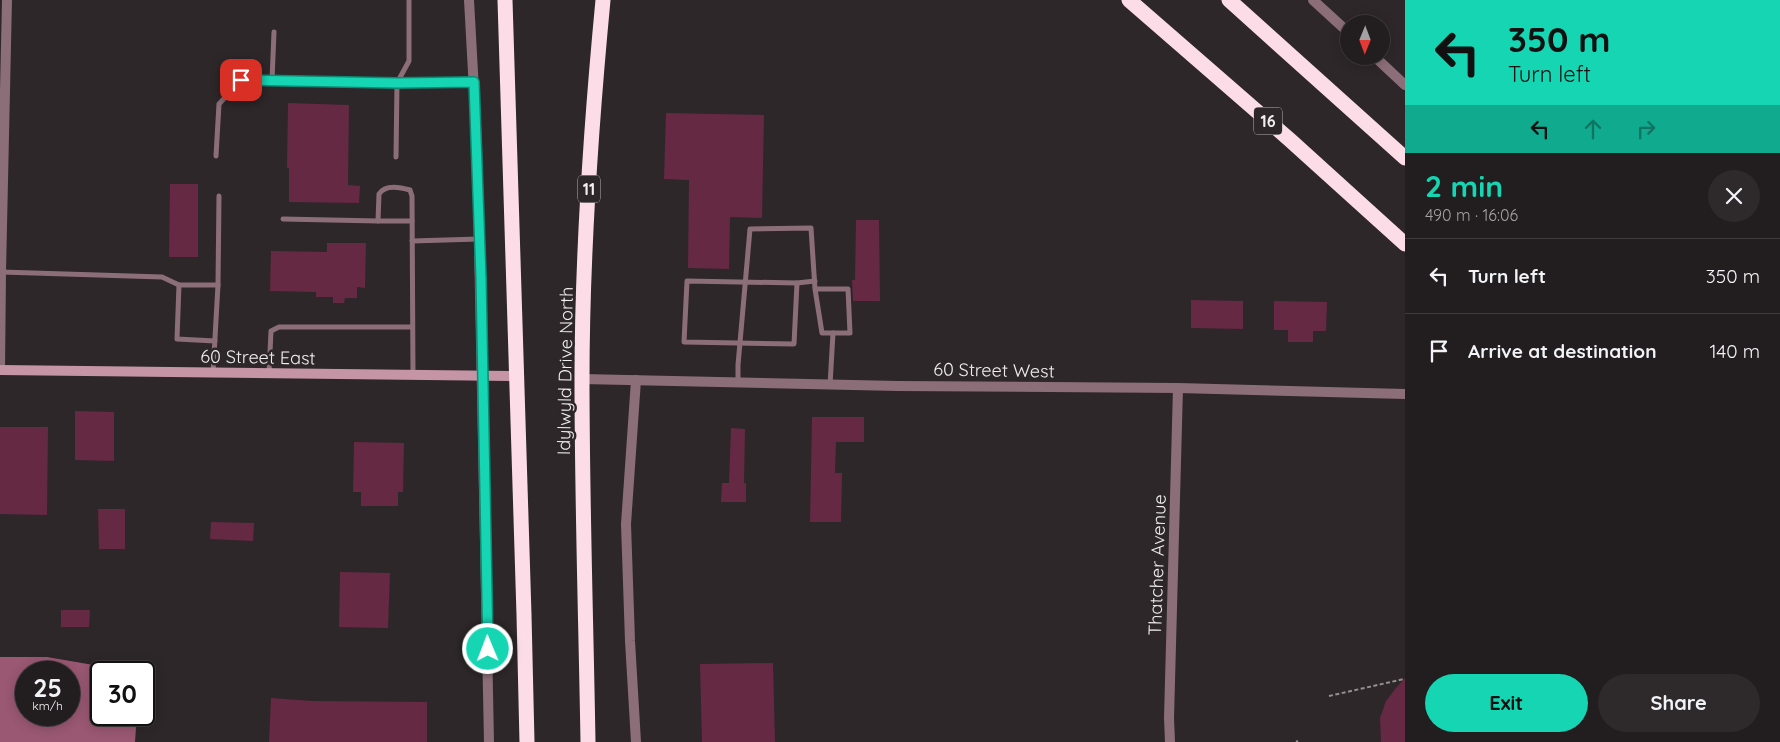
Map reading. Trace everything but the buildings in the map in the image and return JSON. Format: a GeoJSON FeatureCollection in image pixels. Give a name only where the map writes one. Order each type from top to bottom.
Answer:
{"type":"FeatureCollection","features":[{"type":"Feature","properties":{"kind":"highway"},"geometry":{"type":"LineString","coordinates":[[505,0],[527,742]]}},
{"type":"Feature","properties":{"kind":"highway","name":"Idylwyld Drive North"},"geometry":{"type":"LineString","coordinates":[[588,742],[582,379],[591,143],[603,0]]}},
{"type":"Feature","properties":{"kind":"highway","name":"16"},"geometry":{"type":"LineString","coordinates":[[1129,0],[1290,140],[1405,244]]}},
{"type":"Feature","properties":{"kind":"highway"},"geometry":{"type":"LineString","coordinates":[[1229,0],[1405,158]]}},
{"type":"Feature","properties":{"kind":"street"},"geometry":{"type":"LineString","coordinates":[[0,370],[0,272],[7,0]]}},
{"type":"Feature","properties":{"kind":"street"},"geometry":{"type":"LineString","coordinates":[[469,0],[480,239],[490,742]]}},
{"type":"Feature","properties":{"kind":"street"},"geometry":{"type":"LineString","coordinates":[[1313,0],[1340,25]]}},
{"type":"Feature","properties":{"kind":"street"},"geometry":{"type":"LineString","coordinates":[[1384,65],[1405,85]]}},
{"type":"Feature","properties":{"kind":"street","name":"60 Street East"},"geometry":{"type":"LineString","coordinates":[[0,370],[516,376]]}},
{"type":"Feature","properties":{"kind":"street","name":"60 Street West"},"geometry":{"type":"LineString","coordinates":[[582,379],[1178,388],[1405,394]]}},
{"type":"Feature","properties":{"kind":"street"},"geometry":{"type":"LineString","coordinates":[[636,380],[626,524],[636,742]]}},
{"type":"Feature","properties":{"kind":"street","name":"Thatcher Avenue"},"geometry":{"type":"LineString","coordinates":[[1170,742],[1169,718],[1178,388]]}},
{"type":"Feature","properties":{"kind":"lane"},"geometry":{"type":"LineString","coordinates":[[396,158],[397,83],[409,61],[409,0]]}},
{"type":"Feature","properties":{"kind":"lane"},"geometry":{"type":"LineString","coordinates":[[272,81],[274,32]]}},
{"type":"Feature","properties":{"kind":"lane"},"geometry":{"type":"LineString","coordinates":[[216,156],[218,104],[241,80],[397,83],[474,82]]}},
{"type":"Feature","properties":{"kind":"lane"},"geometry":{"type":"LineString","coordinates":[[378,220],[379,194],[381,190],[386,188],[410,190],[412,196],[412,375]]}},
{"type":"Feature","properties":{"kind":"lane"},"geometry":{"type":"LineString","coordinates":[[213,373],[218,285],[219,196]]}},
{"type":"Feature","properties":{"kind":"lane"},"geometry":{"type":"LineString","coordinates":[[283,219],[412,222]]}},
{"type":"Feature","properties":{"kind":"lane"},"geometry":{"type":"LineString","coordinates":[[738,382],[750,229],[811,228],[814,281],[815,289],[822,333],[850,333],[848,289],[815,289]]}},
{"type":"Feature","properties":{"kind":"lane"},"geometry":{"type":"LineString","coordinates":[[412,241],[480,239]]}},
{"type":"Feature","properties":{"kind":"lane"},"geometry":{"type":"LineString","coordinates":[[0,272],[162,277],[179,284],[218,285]]}},
{"type":"Feature","properties":{"kind":"lane"},"geometry":{"type":"LineString","coordinates":[[797,283],[794,344],[684,342],[688,282],[797,283],[814,281]]}},
{"type":"Feature","properties":{"kind":"lane"},"geometry":{"type":"LineString","coordinates":[[179,284],[177,339],[215,341]]}},
{"type":"Feature","properties":{"kind":"lane"},"geometry":{"type":"LineString","coordinates":[[269,374],[271,331],[279,327],[412,328]]}},
{"type":"Feature","properties":{"kind":"lane"},"geometry":{"type":"LineString","coordinates":[[830,384],[833,333]]}},
{"type":"Feature","properties":{"kind":"path"},"geometry":{"type":"LineString","coordinates":[[1329,696],[1404,680]]}},
{"type":"Feature","properties":{"kind":"shaded area"},"geometry":{"type":"Polygon","coordinates":[[[0,657],[47,657],[70,661],[15,661],[15,726],[80,726],[80,663],[90,664],[90,726],[136,726],[135,742],[0,742],[0,657]]]}},
{"type":"Feature","properties":{"kind":"route"},"geometry":{"type":"LineString","coordinates":[[241,80],[397,83],[474,82],[481,278],[488,649]]}}]}
